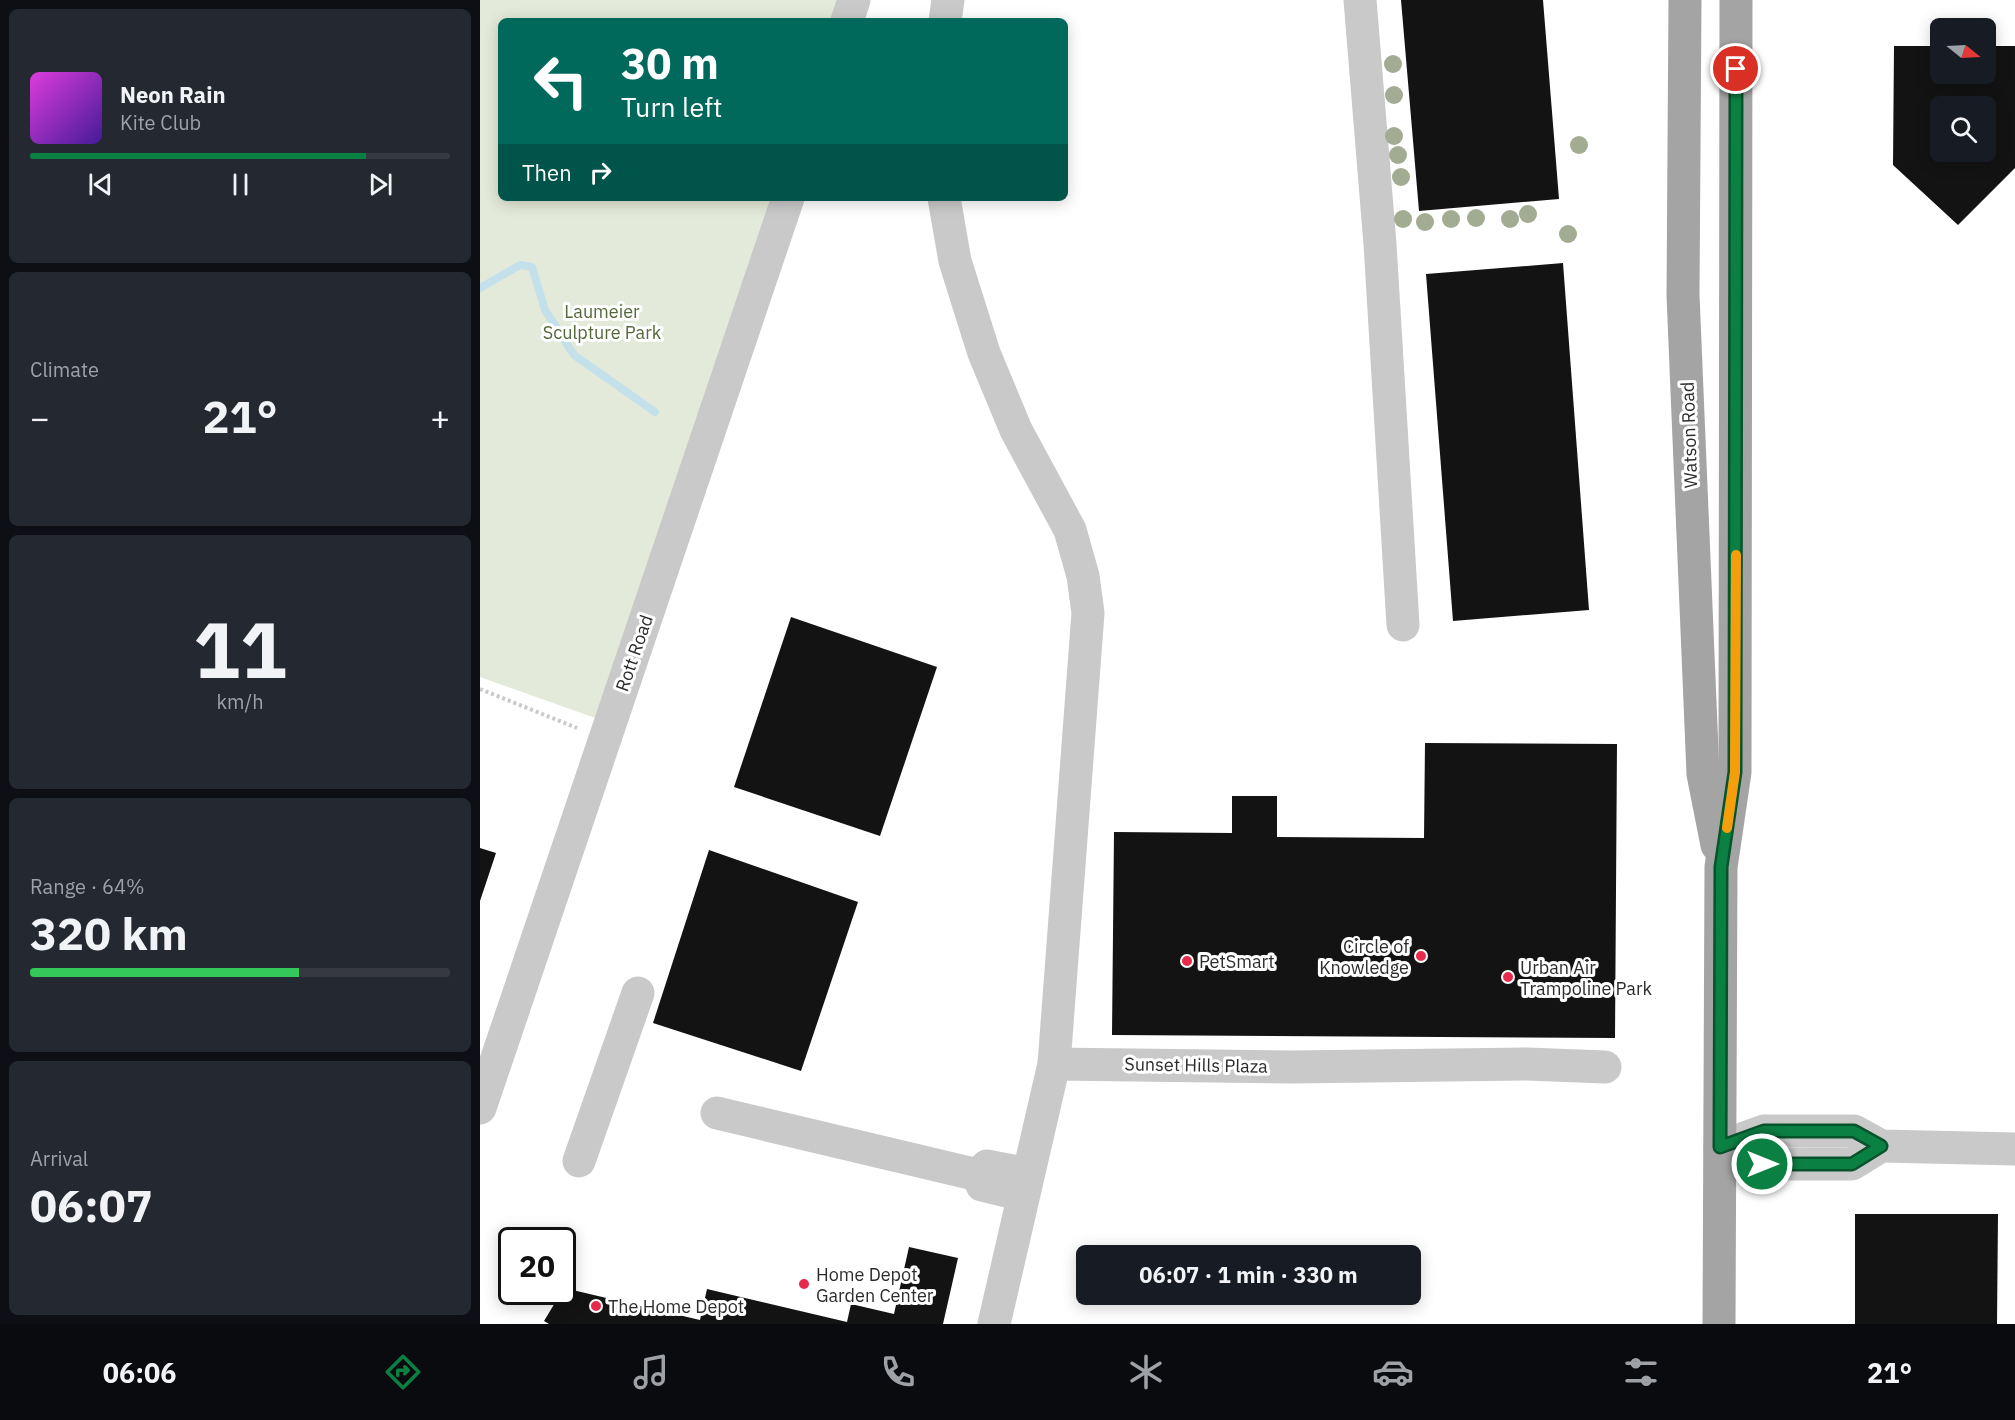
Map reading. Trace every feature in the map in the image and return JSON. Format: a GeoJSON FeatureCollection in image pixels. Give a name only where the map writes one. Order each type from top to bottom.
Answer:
{"type":"FeatureCollection","features":[{"type":"Feature","properties":{"kind":"main road","name":"Watson Road"},"geometry":{"type":"LineString","coordinates":[[1685,0],[1683,295],[1703,774],[1721,867]]}},
{"type":"Feature","properties":{"kind":"main road","name":"Watson Road"},"geometry":{"type":"LineString","coordinates":[[1719,1324],[1721,867],[1735,772],[1736,0]]}},
{"type":"Feature","properties":{"kind":"street"},"geometry":{"type":"LineString","coordinates":[[848,18],[854,0]]}},
{"type":"Feature","properties":{"kind":"street"},"geometry":{"type":"LineString","coordinates":[[945,18],[948,0]]}},
{"type":"Feature","properties":{"kind":"street"},"geometry":{"type":"LineString","coordinates":[[1359,0],[1379,233],[1403,625]]}},
{"type":"Feature","properties":{"kind":"street","name":"Rott Road"},"geometry":{"type":"LineString","coordinates":[[480,1108],[787,201]]}},
{"type":"Feature","properties":{"kind":"street"},"geometry":{"type":"LineString","coordinates":[[945,201],[955,261],[984,352],[1016,430],[1063,513],[1083,576],[1088,614],[1054,1064],[994,1324]]}},
{"type":"Feature","properties":{"kind":"street"},"geometry":{"type":"LineString","coordinates":[[579,1161],[638,993]]}},
{"type":"Feature","properties":{"kind":"street","name":"Sunset Hills Plaza"},"geometry":{"type":"LineString","coordinates":[[1054,1064],[1215,1064],[1292,1067],[1527,1064],[1605,1067]]}},
{"type":"Feature","properties":{"kind":"street"},"geometry":{"type":"LineString","coordinates":[[717,1113],[978,1175],[982,1185],[1026,1184]]}},
{"type":"Feature","properties":{"kind":"street"},"geometry":{"type":"LineString","coordinates":[[1720,1147],[1764,1131],[1854,1131],[1881,1146],[2015,1149]]}},
{"type":"Feature","properties":{"kind":"path"},"geometry":{"type":"LineString","coordinates":[[480,689],[606,737]]}},
{"type":"Feature","properties":{"kind":"green space","name":"Laumeier Sculpture Park"},"geometry":{"type":"Polygon","coordinates":[[[480,0],[839,0],[833,18],[498,18],[498,201],[771,201],[598,719],[480,677],[480,0]]]}},
{"type":"Feature","properties":{"kind":"building"},"geometry":{"type":"Polygon","coordinates":[[[1401,0],[1543,0],[1559,199],[1419,211],[1401,0]]]}},
{"type":"Feature","properties":{"kind":"building"},"geometry":{"type":"Polygon","coordinates":[[[1894,46],[1930,46],[1930,84],[1996,84],[1996,46],[2015,46],[2015,168],[1958,225],[1893,165],[1894,46]]]}},
{"type":"Feature","properties":{"kind":"building"},"geometry":{"type":"Polygon","coordinates":[[[1563,263],[1589,610],[1453,621],[1426,274],[1563,263]]]}},
{"type":"Feature","properties":{"kind":"building"},"geometry":{"type":"Polygon","coordinates":[[[791,617],[937,667],[880,836],[734,787],[791,617]]]}},
{"type":"Feature","properties":{"kind":"building"},"geometry":{"type":"Polygon","coordinates":[[[1425,743],[1617,744],[1615,1038],[1112,1035],[1114,832],[1232,833],[1232,796],[1277,796],[1277,837],[1424,838],[1425,743]]]}},
{"type":"Feature","properties":{"kind":"building"},"geometry":{"type":"Polygon","coordinates":[[[480,848],[496,853],[480,901],[480,848]]]}},
{"type":"Feature","properties":{"kind":"building"},"geometry":{"type":"Polygon","coordinates":[[[709,850],[858,902],[801,1071],[653,1023],[709,850]]]}},
{"type":"Feature","properties":{"kind":"building"},"geometry":{"type":"Polygon","coordinates":[[[1855,1214],[1998,1214],[1997,1324],[1855,1324],[1855,1214]]]}},
{"type":"Feature","properties":{"kind":"building"},"geometry":{"type":"Polygon","coordinates":[[[909,1247],[958,1258],[943,1324],[549,1324],[544,1321],[554,1305],[576,1305],[576,1291],[700,1320],[707,1289],[847,1322],[851,1304],[894,1314],[909,1247]]]}},
{"type":"Feature","properties":{"kind":"waterway"},"geometry":{"type":"LineString","coordinates":[[480,288],[520,265],[532,267],[545,310],[574,355],[655,412]]}},
{"type":"Feature","properties":{"kind":"slow traffic"},"geometry":{"type":"LineString","coordinates":[[1727,828],[1735,772],[1736,555]]}},
{"type":"Feature","properties":{"kind":"place","name":"Circle of Knowledge"},"geometry":{"type":"Point","coordinates":[1421,956]}},
{"type":"Feature","properties":{"kind":"place","name":"PetSmart"},"geometry":{"type":"Point","coordinates":[1187,961]}},
{"type":"Feature","properties":{"kind":"place","name":"Urban Air Trampoline Park"},"geometry":{"type":"Point","coordinates":[1508,977]}},
{"type":"Feature","properties":{"kind":"place","name":"Home Depot Garden Center"},"geometry":{"type":"Point","coordinates":[804,1284]}},
{"type":"Feature","properties":{"kind":"place","name":"The Home Depot"},"geometry":{"type":"Point","coordinates":[596,1306]}},
{"type":"Feature","properties":{"kind":"route"},"geometry":{"type":"LineString","coordinates":[[1736,69],[1735,772],[1721,867],[1720,1147],[1764,1131],[1854,1131],[1881,1146],[1852,1164],[1762,1164]]}}]}
